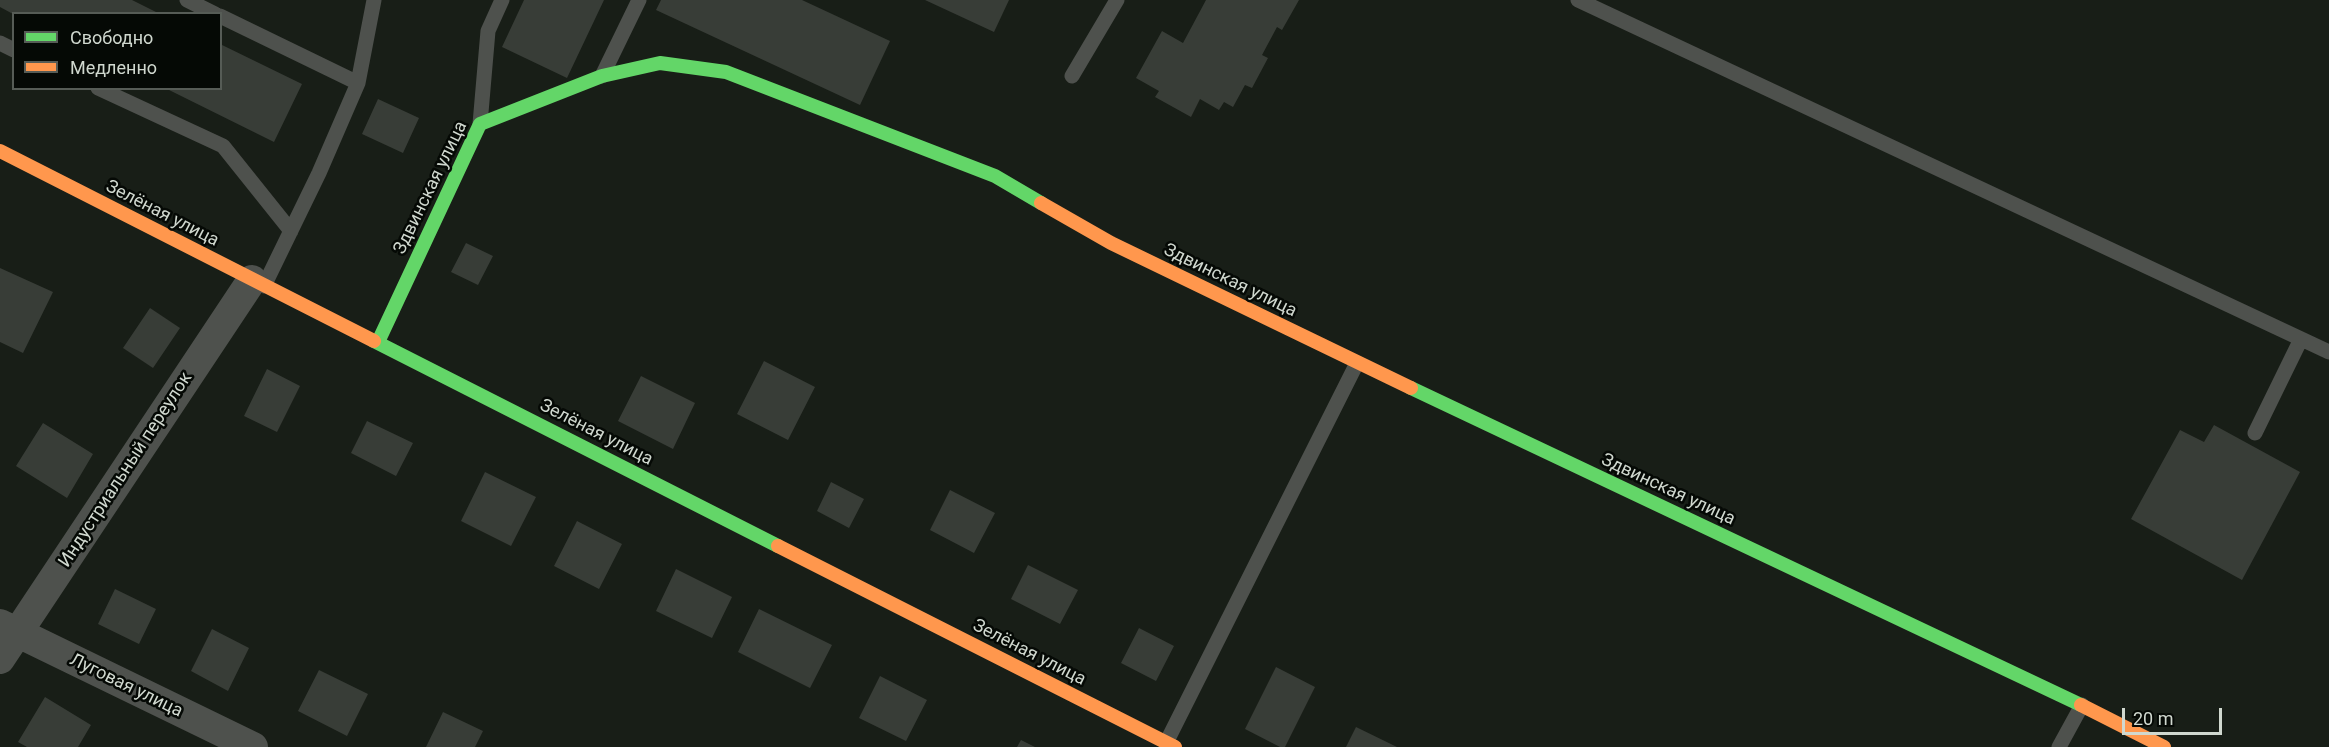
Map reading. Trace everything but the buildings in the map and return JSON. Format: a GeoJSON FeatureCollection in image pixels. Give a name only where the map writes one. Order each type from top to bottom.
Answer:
{"type":"FeatureCollection","features":[{"type":"Feature","properties":{"kind":"street","name":"Здвинская улица"},"geometry":{"type":"LineString","coordinates":[[378,342],[480,124],[602,76],[660,63],[726,72],[995,176],[1111,243],[1358,363],[2082,705],[2164,747]]}},
{"type":"Feature","properties":{"kind":"street","name":"Зелёная улица"},"geometry":{"type":"LineString","coordinates":[[0,151],[1171,745]]}},
{"type":"Feature","properties":{"kind":"street","name":"Индустриальный переулок"},"geometry":{"type":"LineString","coordinates":[[0,659],[9,629],[258,283]]}},
{"type":"Feature","properties":{"kind":"street","name":"Луговая улица"},"geometry":{"type":"LineString","coordinates":[[9,629],[253,747]]}},
{"type":"Feature","properties":{"kind":"lane"},"geometry":{"type":"LineString","coordinates":[[187,0],[211,12]]}},
{"type":"Feature","properties":{"kind":"lane"},"geometry":{"type":"LineString","coordinates":[[258,283],[291,231],[358,83],[374,0]]}},
{"type":"Feature","properties":{"kind":"lane"},"geometry":{"type":"LineString","coordinates":[[480,124],[488,31],[502,0]]}},
{"type":"Feature","properties":{"kind":"lane"},"geometry":{"type":"LineString","coordinates":[[602,76],[639,0]]}},
{"type":"Feature","properties":{"kind":"lane"},"geometry":{"type":"LineString","coordinates":[[1072,76],[1117,0]]}},
{"type":"Feature","properties":{"kind":"lane"},"geometry":{"type":"LineString","coordinates":[[1578,0],[2329,352]]}},
{"type":"Feature","properties":{"kind":"lane"},"geometry":{"type":"LineString","coordinates":[[222,17],[358,83]]}},
{"type":"Feature","properties":{"kind":"lane"},"geometry":{"type":"LineString","coordinates":[[102,90],[223,146],[291,231]]}},
{"type":"Feature","properties":{"kind":"lane"},"geometry":{"type":"LineString","coordinates":[[2255,433],[2301,339]]}},
{"type":"Feature","properties":{"kind":"lane"},"geometry":{"type":"LineString","coordinates":[[1171,745],[1358,363]]}},
{"type":"Feature","properties":{"kind":"lane"},"geometry":{"type":"LineString","coordinates":[[2059,747],[2082,705]]}},
{"type":"Feature","properties":{"kind":"traffic: fast"},"geometry":{"type":"LineString","coordinates":[[378,342],[480,124],[602,76],[660,63],[726,72],[995,176],[1041,203]]}},
{"type":"Feature","properties":{"kind":"traffic: fast"},"geometry":{"type":"LineString","coordinates":[[374,341],[778,546]]}},
{"type":"Feature","properties":{"kind":"traffic: fast"},"geometry":{"type":"LineString","coordinates":[[1411,388],[2081,705]]}},
{"type":"Feature","properties":{"kind":"traffic: slow"},"geometry":{"type":"LineString","coordinates":[[0,151],[374,341]]}},
{"type":"Feature","properties":{"kind":"traffic: slow"},"geometry":{"type":"LineString","coordinates":[[1041,203],[1111,243],[1411,388]]}},
{"type":"Feature","properties":{"kind":"traffic: slow"},"geometry":{"type":"LineString","coordinates":[[778,546],[1175,747]]}},
{"type":"Feature","properties":{"kind":"traffic: slow"},"geometry":{"type":"LineString","coordinates":[[2081,705],[2164,747]]}}]}
